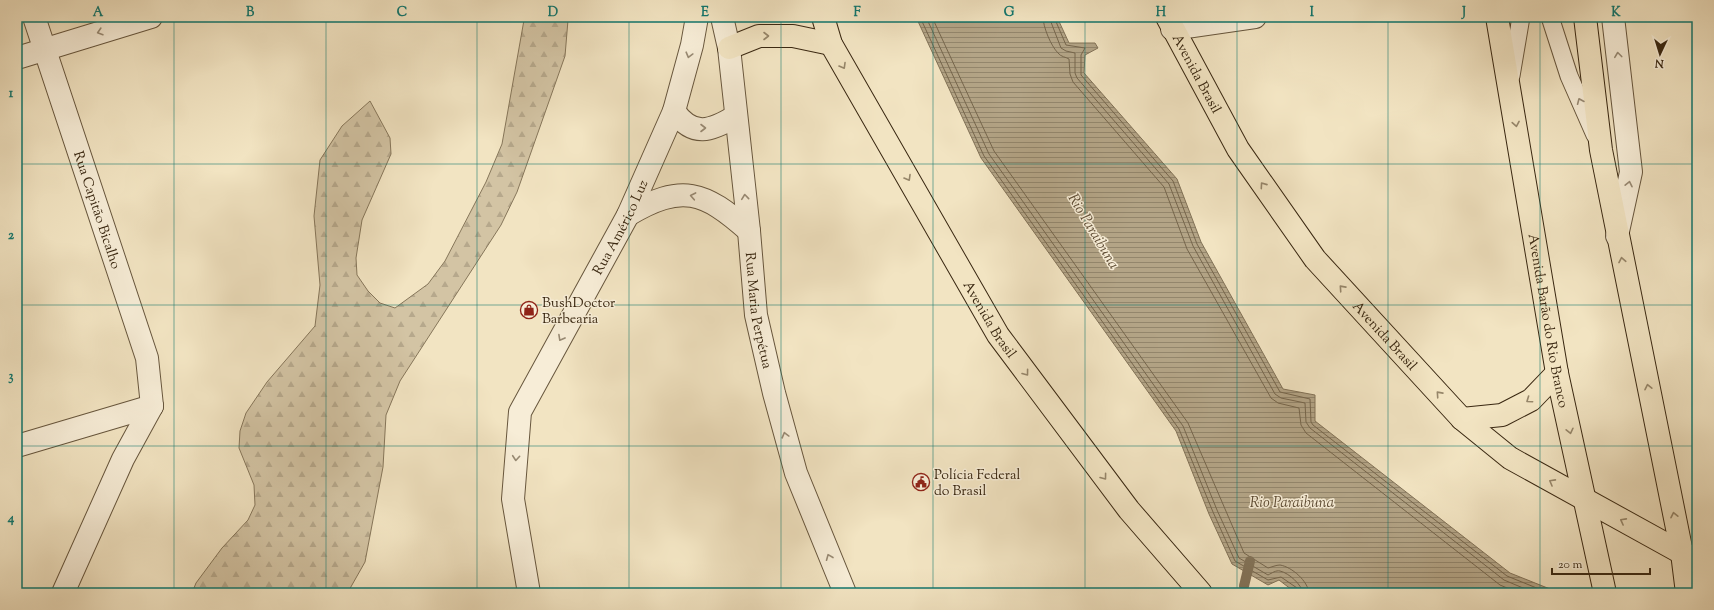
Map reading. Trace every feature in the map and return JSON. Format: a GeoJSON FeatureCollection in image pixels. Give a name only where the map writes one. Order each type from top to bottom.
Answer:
{"type":"FeatureCollection","features":[{"type":"Feature","properties":{"kind":"main road","name":"Avenida Brasil"},"geometry":{"type":"LineString","coordinates":[[823,17],[831,44],[998,335],[1129,510],[1201,593]]}},
{"type":"Feature","properties":{"kind":"main road","name":"Avenida Barão do Rio Branco"},"geometry":{"type":"LineString","coordinates":[[1497,17],[1557,373],[1605,593]]}},
{"type":"Feature","properties":{"kind":"main road"},"geometry":{"type":"LineString","coordinates":[[1584,17],[1601,150],[1618,236],[1689,556],[1687,593]]}},
{"type":"Feature","properties":{"kind":"main road","name":"Avenida Brasil"},"geometry":{"type":"LineString","coordinates":[[1169,23],[1238,149],[1315,259],[1462,419],[1510,458],[1586,502],[1689,556]]}},
{"type":"Feature","properties":{"kind":"main road"},"geometry":{"type":"LineString","coordinates":[[729,48],[759,36],[794,36],[831,44]]}},
{"type":"Feature","properties":{"kind":"main road"},"geometry":{"type":"LineString","coordinates":[[1462,419],[1502,415],[1531,400],[1557,373]]}},
{"type":"Feature","properties":{"kind":"street","name":"Rua Capitão Bicalho"},"geometry":{"type":"LineString","coordinates":[[34,17],[43,49],[147,358],[152,406]]}},
{"type":"Feature","properties":{"kind":"street"},"geometry":{"type":"LineString","coordinates":[[17,58],[151,17]]}},
{"type":"Feature","properties":{"kind":"street","name":"Rua Américo Luz"},"geometry":{"type":"LineString","coordinates":[[529,593],[513,499],[520,412],[628,215],[674,111],[692,45],[697,17]]}},
{"type":"Feature","properties":{"kind":"street","name":"Rua Maria Perpétua"},"geometry":{"type":"LineString","coordinates":[[722,17],[729,48],[749,232],[756,315],[774,393],[796,474],[845,593]]}},
{"type":"Feature","properties":{"kind":"street"},"geometry":{"type":"LineString","coordinates":[[1169,23],[1255,17]]}},
{"type":"Feature","properties":{"kind":"street"},"geometry":{"type":"LineString","coordinates":[[1613,17],[1631,172],[1618,236]]}},
{"type":"Feature","properties":{"kind":"street"},"geometry":{"type":"LineString","coordinates":[[674,111],[682,122],[692,128],[703,130],[719,126],[736,116]]}},
{"type":"Feature","properties":{"kind":"street"},"geometry":{"type":"LineString","coordinates":[[628,215],[648,203],[667,196],[683,194],[698,196],[714,204],[749,232]]}},
{"type":"Feature","properties":{"kind":"street"},"geometry":{"type":"LineString","coordinates":[[17,446],[152,406]]}},
{"type":"Feature","properties":{"kind":"street"},"geometry":{"type":"LineString","coordinates":[[63,593],[124,459],[152,406]]}},
{"type":"Feature","properties":{"kind":"lane","name":"Avenida Barão do Rio Branco"},"geometry":{"type":"LineString","coordinates":[[1509,86],[1521,17]]}},
{"type":"Feature","properties":{"kind":"lane"},"geometry":{"type":"LineString","coordinates":[[1550,17],[1570,76],[1601,150]]}},
{"type":"Feature","properties":{"kind":"green space"},"geometry":{"type":"Polygon","coordinates":[[[528,17],[564,17],[568,20],[565,56],[517,192],[501,225],[400,381],[386,415],[383,467],[365,562],[348,592],[192,593],[196,583],[222,548],[248,520],[255,505],[254,485],[239,448],[240,431],[246,413],[267,382],[315,326],[320,285],[314,216],[320,160],[342,126],[370,101],[390,138],[391,154],[362,220],[356,258],[357,275],[368,291],[380,303],[395,308],[428,284],[445,261],[486,182],[502,144],[524,20],[528,17]]]}},
{"type":"Feature","properties":{"kind":"water","name":"Rio Paraibuna"},"geometry":{"type":"Polygon","coordinates":[[[916,17],[1057,17],[1069,43],[1095,43],[1098,48],[1085,55],[1084,73],[1177,179],[1201,242],[1283,389],[1315,395],[1315,421],[1510,573],[1560,593],[1296,593],[1279,580],[1268,585],[1232,564],[1209,514],[1176,431],[981,158],[916,17]]]}},
{"type":"Feature","properties":{"kind":"waterway"},"geometry":{"type":"LineString","coordinates":[[1244,586],[1250,561]]}},
{"type":"Feature","properties":{"kind":"place","name":"BushDoctor Barbearia"},"geometry":{"type":"Point","coordinates":[529,310]}},
{"type":"Feature","properties":{"kind":"place","name":"Polícia Federal do Brasil"},"geometry":{"type":"Point","coordinates":[921,482]}}]}
